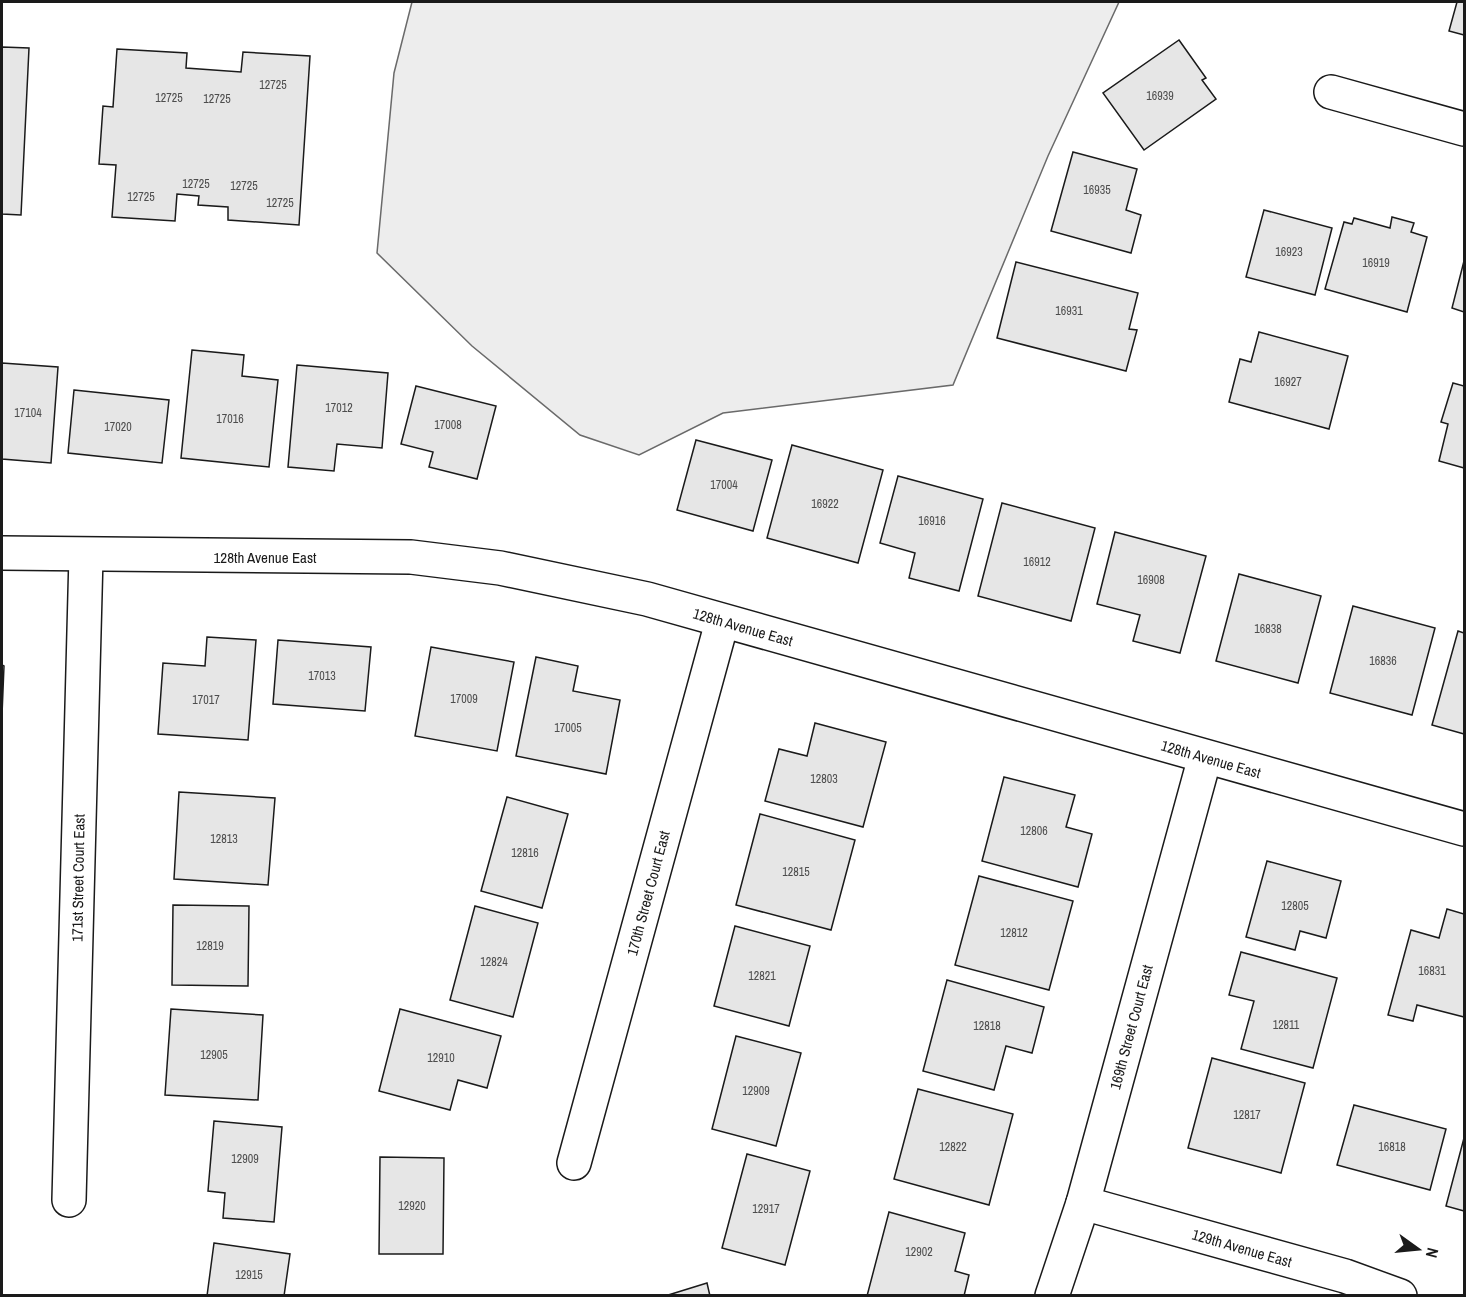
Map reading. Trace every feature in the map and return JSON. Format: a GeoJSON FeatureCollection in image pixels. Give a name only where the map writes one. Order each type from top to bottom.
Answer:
{"type":"FeatureCollection","features":[{"type":"Feature","properties":{"kind":"street"},"geometry":{"type":"LineString","coordinates":[[1331,92],[1464,129]]}},
{"type":"Feature","properties":{"kind":"street","name":"128th Avenue East"},"geometry":{"type":"LineString","coordinates":[[2,554],[411,557],[500,568],[647,599],[722,622],[1464,829]]}},
{"type":"Feature","properties":{"kind":"street","name":"171st Street Court East"},"geometry":{"type":"LineString","coordinates":[[69,1200],[86,556]]}},
{"type":"Feature","properties":{"kind":"street","name":"170th Street Court East"},"geometry":{"type":"LineString","coordinates":[[574,1163],[722,622]]}},
{"type":"Feature","properties":{"kind":"street","name":"169th Street Court East"},"geometry":{"type":"LineString","coordinates":[[1052,1296],[1083,1203],[1205,757]]}},
{"type":"Feature","properties":{"kind":"street","name":"129th Avenue East"},"geometry":{"type":"LineString","coordinates":[[1083,1203],[1345,1276],[1400,1296]]}},
{"type":"Feature","properties":{"kind":"shaded area"},"geometry":{"type":"Polygon","coordinates":[[[412,2],[1119,2],[1048,156],[953,385],[723,413],[639,455],[580,435],[472,346],[377,253],[394,73],[412,2]]]}},
{"type":"Feature","properties":{"kind":"building"},"geometry":{"type":"Polygon","coordinates":[[[1457,2],[1464,2],[1464,35],[1449,31],[1457,2]]]}},
{"type":"Feature","properties":{"kind":"building"},"geometry":{"type":"Polygon","coordinates":[[[1179,40],[1206,78],[1202,80],[1216,99],[1144,150],[1103,93],[1179,40]]]}},
{"type":"Feature","properties":{"kind":"building"},"geometry":{"type":"Polygon","coordinates":[[[2,47],[29,48],[21,215],[2,214],[2,47]]]}},
{"type":"Feature","properties":{"kind":"building"},"geometry":{"type":"Polygon","coordinates":[[[117,49],[187,53],[186,68],[241,72],[243,52],[310,56],[299,225],[228,220],[228,207],[198,205],[199,196],[177,194],[175,221],[112,217],[116,165],[99,164],[103,106],[113,107],[117,49]]]}},
{"type":"Feature","properties":{"kind":"building"},"geometry":{"type":"Polygon","coordinates":[[[1073,152],[1137,169],[1126,210],[1141,215],[1131,253],[1051,231],[1073,152]]]}},
{"type":"Feature","properties":{"kind":"building"},"geometry":{"type":"Polygon","coordinates":[[[1264,210],[1332,228],[1315,295],[1246,277],[1264,210]]]}},
{"type":"Feature","properties":{"kind":"building"},"geometry":{"type":"Polygon","coordinates":[[[1392,217],[1414,223],[1411,232],[1427,237],[1407,312],[1325,289],[1344,222],[1352,224],[1354,218],[1390,228],[1392,217]]]}},
{"type":"Feature","properties":{"kind":"building"},"geometry":{"type":"Polygon","coordinates":[[[1464,261],[1464,312],[1452,308],[1464,261]]]}},
{"type":"Feature","properties":{"kind":"building"},"geometry":{"type":"Polygon","coordinates":[[[1016,262],[1138,293],[1129,329],[1137,330],[1126,371],[997,338],[1016,262]]]}},
{"type":"Feature","properties":{"kind":"building"},"geometry":{"type":"Polygon","coordinates":[[[1259,332],[1348,356],[1329,429],[1229,402],[1240,359],[1251,362],[1259,332]]]}},
{"type":"Feature","properties":{"kind":"building"},"geometry":{"type":"Polygon","coordinates":[[[192,350],[244,355],[242,376],[278,380],[269,467],[181,458],[192,350]]]}},
{"type":"Feature","properties":{"kind":"building"},"geometry":{"type":"Polygon","coordinates":[[[2,363],[58,367],[51,463],[2,459],[2,363]]]}},
{"type":"Feature","properties":{"kind":"building"},"geometry":{"type":"Polygon","coordinates":[[[297,365],[388,373],[382,448],[337,444],[334,471],[288,467],[297,365]]]}},
{"type":"Feature","properties":{"kind":"building"},"geometry":{"type":"Polygon","coordinates":[[[1453,383],[1464,386],[1464,468],[1439,461],[1448,424],[1441,422],[1453,383]]]}},
{"type":"Feature","properties":{"kind":"building"},"geometry":{"type":"Polygon","coordinates":[[[416,386],[496,406],[477,479],[429,467],[433,452],[401,444],[416,386]]]}},
{"type":"Feature","properties":{"kind":"building"},"geometry":{"type":"Polygon","coordinates":[[[74,390],[169,400],[162,463],[68,453],[74,390]]]}},
{"type":"Feature","properties":{"kind":"building"},"geometry":{"type":"Polygon","coordinates":[[[696,440],[772,460],[753,531],[677,510],[696,440]]]}},
{"type":"Feature","properties":{"kind":"building"},"geometry":{"type":"Polygon","coordinates":[[[792,445],[883,470],[858,563],[767,538],[792,445]]]}},
{"type":"Feature","properties":{"kind":"building"},"geometry":{"type":"Polygon","coordinates":[[[898,476],[983,499],[959,591],[909,578],[915,553],[880,543],[898,476]]]}},
{"type":"Feature","properties":{"kind":"building"},"geometry":{"type":"Polygon","coordinates":[[[1002,503],[1095,528],[1071,621],[978,596],[1002,503]]]}},
{"type":"Feature","properties":{"kind":"building"},"geometry":{"type":"Polygon","coordinates":[[[1115,532],[1206,556],[1180,653],[1133,641],[1140,615],[1097,604],[1115,532]]]}},
{"type":"Feature","properties":{"kind":"building"},"geometry":{"type":"Polygon","coordinates":[[[1239,574],[1321,596],[1298,683],[1216,661],[1239,574]]]}},
{"type":"Feature","properties":{"kind":"building"},"geometry":{"type":"Polygon","coordinates":[[[1353,606],[1435,628],[1412,715],[1330,693],[1353,606]]]}},
{"type":"Feature","properties":{"kind":"building"},"geometry":{"type":"Polygon","coordinates":[[[1458,631],[1464,633],[1464,734],[1432,725],[1458,631]]]}},
{"type":"Feature","properties":{"kind":"building"},"geometry":{"type":"Polygon","coordinates":[[[207,637],[256,640],[248,740],[158,734],[163,663],[205,666],[207,637]]]}},
{"type":"Feature","properties":{"kind":"building"},"geometry":{"type":"Polygon","coordinates":[[[278,640],[371,647],[365,711],[273,704],[278,640]]]}},
{"type":"Feature","properties":{"kind":"building"},"geometry":{"type":"Polygon","coordinates":[[[431,647],[514,662],[497,751],[415,736],[431,647]]]}},
{"type":"Feature","properties":{"kind":"building"},"geometry":{"type":"Polygon","coordinates":[[[536,657],[578,666],[573,691],[620,700],[606,774],[516,756],[536,657]]]}},
{"type":"Feature","properties":{"kind":"building"},"geometry":{"type":"Polygon","coordinates":[[[2,665],[4,666],[2,715],[2,665]]]}},
{"type":"Feature","properties":{"kind":"building"},"geometry":{"type":"Polygon","coordinates":[[[815,723],[886,742],[863,827],[765,801],[779,749],[807,756],[815,723]]]}},
{"type":"Feature","properties":{"kind":"building"},"geometry":{"type":"Polygon","coordinates":[[[1004,777],[1075,795],[1066,827],[1092,834],[1078,887],[982,861],[1004,777]]]}},
{"type":"Feature","properties":{"kind":"building"},"geometry":{"type":"Polygon","coordinates":[[[179,792],[275,798],[268,885],[174,879],[179,792]]]}},
{"type":"Feature","properties":{"kind":"building"},"geometry":{"type":"Polygon","coordinates":[[[507,797],[568,814],[542,908],[481,891],[507,797]]]}},
{"type":"Feature","properties":{"kind":"building"},"geometry":{"type":"Polygon","coordinates":[[[760,814],[855,840],[831,930],[736,905],[760,814]]]}},
{"type":"Feature","properties":{"kind":"building"},"geometry":{"type":"Polygon","coordinates":[[[1267,861],[1341,881],[1326,938],[1300,931],[1295,950],[1246,937],[1267,861]]]}},
{"type":"Feature","properties":{"kind":"building"},"geometry":{"type":"Polygon","coordinates":[[[979,876],[1073,901],[1049,990],[955,965],[979,876]]]}},
{"type":"Feature","properties":{"kind":"building"},"geometry":{"type":"Polygon","coordinates":[[[173,905],[249,906],[248,986],[172,985],[173,905]]]}},
{"type":"Feature","properties":{"kind":"building"},"geometry":{"type":"Polygon","coordinates":[[[475,906],[538,923],[513,1017],[450,1000],[475,906]]]}},
{"type":"Feature","properties":{"kind":"building"},"geometry":{"type":"Polygon","coordinates":[[[1447,909],[1464,914],[1464,1017],[1417,1005],[1413,1021],[1388,1015],[1411,930],[1439,938],[1447,909]]]}},
{"type":"Feature","properties":{"kind":"building"},"geometry":{"type":"Polygon","coordinates":[[[735,926],[810,946],[789,1026],[714,1006],[735,926]]]}},
{"type":"Feature","properties":{"kind":"building"},"geometry":{"type":"Polygon","coordinates":[[[1241,952],[1337,978],[1313,1068],[1241,1049],[1254,1001],[1229,995],[1241,952]]]}},
{"type":"Feature","properties":{"kind":"building"},"geometry":{"type":"Polygon","coordinates":[[[947,980],[1044,1007],[1032,1053],[1006,1046],[994,1090],[923,1071],[947,980]]]}},
{"type":"Feature","properties":{"kind":"building"},"geometry":{"type":"Polygon","coordinates":[[[171,1009],[263,1015],[258,1100],[165,1095],[171,1009]]]}},
{"type":"Feature","properties":{"kind":"building"},"geometry":{"type":"Polygon","coordinates":[[[400,1009],[501,1036],[487,1088],[458,1080],[450,1110],[379,1091],[400,1009]]]}},
{"type":"Feature","properties":{"kind":"building"},"geometry":{"type":"Polygon","coordinates":[[[736,1036],[801,1053],[776,1146],[712,1129],[736,1036]]]}},
{"type":"Feature","properties":{"kind":"building"},"geometry":{"type":"Polygon","coordinates":[[[1212,1058],[1305,1083],[1281,1173],[1188,1148],[1212,1058]]]}},
{"type":"Feature","properties":{"kind":"building"},"geometry":{"type":"Polygon","coordinates":[[[918,1089],[1013,1114],[989,1205],[894,1179],[918,1089]]]}},
{"type":"Feature","properties":{"kind":"building"},"geometry":{"type":"Polygon","coordinates":[[[1354,1105],[1446,1129],[1430,1190],[1337,1165],[1354,1105]]]}},
{"type":"Feature","properties":{"kind":"building"},"geometry":{"type":"Polygon","coordinates":[[[214,1121],[282,1127],[274,1222],[223,1218],[225,1193],[208,1191],[214,1121]]]}},
{"type":"Feature","properties":{"kind":"building"},"geometry":{"type":"Polygon","coordinates":[[[1464,1138],[1464,1211],[1446,1206],[1464,1138]]]}},
{"type":"Feature","properties":{"kind":"building"},"geometry":{"type":"Polygon","coordinates":[[[747,1154],[810,1171],[785,1265],[722,1248],[747,1154]]]}},
{"type":"Feature","properties":{"kind":"building"},"geometry":{"type":"Polygon","coordinates":[[[380,1157],[444,1158],[443,1254],[379,1254],[380,1157]]]}},
{"type":"Feature","properties":{"kind":"building"},"geometry":{"type":"Polygon","coordinates":[[[889,1212],[965,1233],[955,1271],[969,1275],[964,1296],[867,1296],[889,1212]]]}},
{"type":"Feature","properties":{"kind":"building"},"geometry":{"type":"Polygon","coordinates":[[[214,1243],[290,1254],[284,1296],[207,1296],[214,1243]]]}},
{"type":"Feature","properties":{"kind":"building"},"geometry":{"type":"Polygon","coordinates":[[[707,1283],[710,1296],[665,1296],[707,1283]]]}}]}
